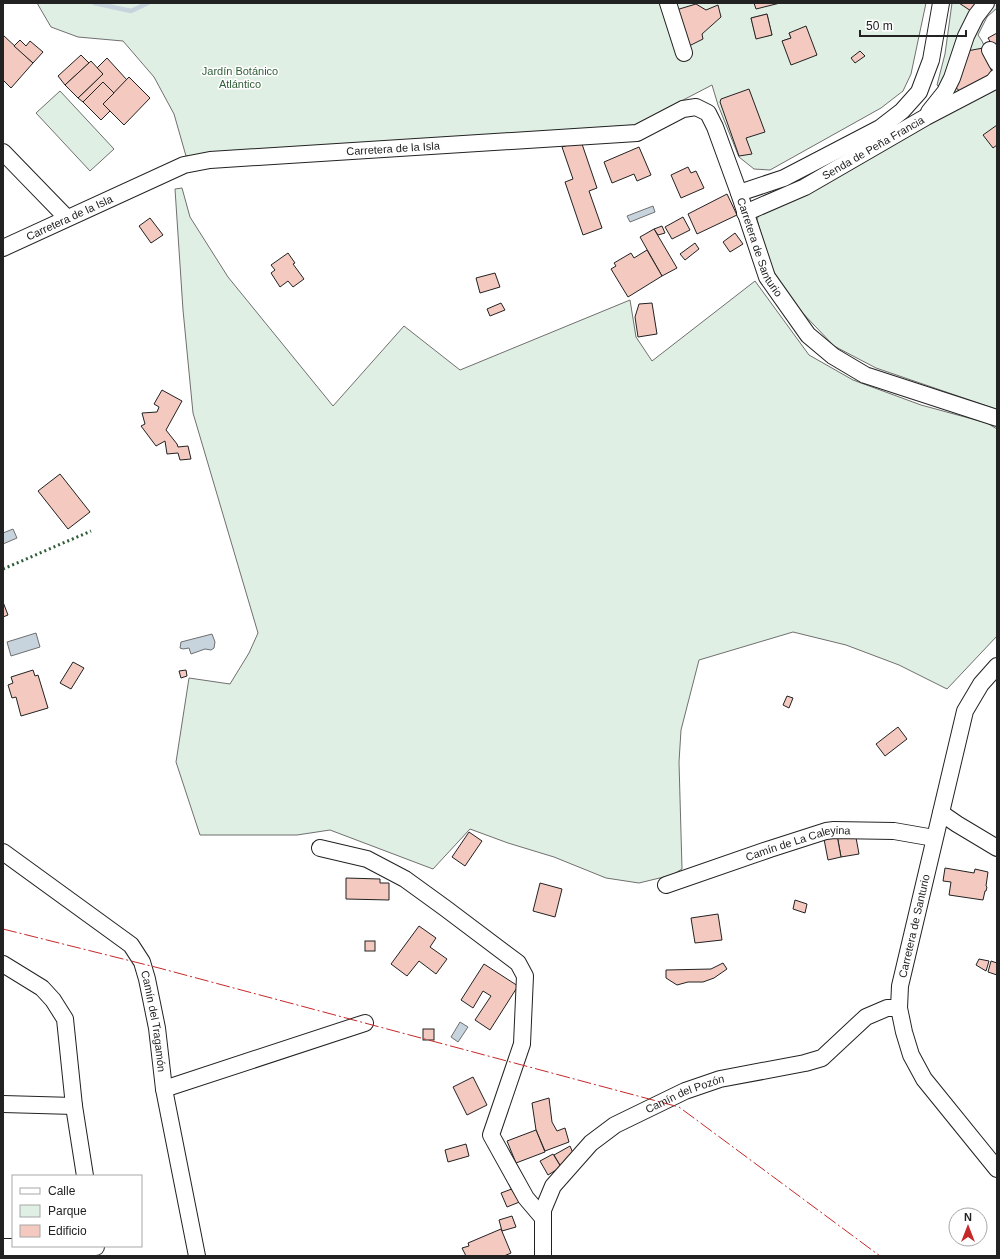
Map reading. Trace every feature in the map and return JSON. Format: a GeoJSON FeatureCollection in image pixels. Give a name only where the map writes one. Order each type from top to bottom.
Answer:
{"type":"FeatureCollection","features":[{"type":"Feature","properties":{"kind":"street"},"geometry":{"type":"LineString","coordinates":[[668,3],[684,53]]}},
{"type":"Feature","properties":{"kind":"street","name":"Carretera de Santurio"},"geometry":{"type":"LineString","coordinates":[[941,3],[931,60],[919,92],[902,110],[880,128],[791,174],[758,188],[739,193],[767,277],[808,335],[833,356],[865,375],[997,418]]}},
{"type":"Feature","properties":{"kind":"street"},"geometry":{"type":"LineString","coordinates":[[926,117],[945,92],[952,78],[966,36],[976,16],[986,3]]}},
{"type":"Feature","properties":{"kind":"street","name":"Senda de Peña Francia"},"geometry":{"type":"LineString","coordinates":[[745,213],[805,187],[926,117],[993,82],[997,77]]}},
{"type":"Feature","properties":{"kind":"street","name":"Carretera de la Isla"},"geometry":{"type":"LineString","coordinates":[[3,248],[184,165],[210,160],[637,132],[683,109],[696,107],[708,113],[739,193]]}},
{"type":"Feature","properties":{"kind":"street"},"geometry":{"type":"LineString","coordinates":[[3,152],[67,218]]}},
{"type":"Feature","properties":{"kind":"street","name":"Carretera de Santurio"},"geometry":{"type":"LineString","coordinates":[[997,666],[981,684],[965,711],[900,986],[899,1008],[904,1032],[912,1055],[924,1079],[997,1169]]}},
{"type":"Feature","properties":{"kind":"street"},"geometry":{"type":"LineString","coordinates":[[941,813],[997,848]]}},
{"type":"Feature","properties":{"kind":"street","name":"Camín de La Caleyina"},"geometry":{"type":"LineString","coordinates":[[666,885],[770,848],[826,831],[894,831],[934,838]]}},
{"type":"Feature","properties":{"kind":"street"},"geometry":{"type":"LineString","coordinates":[[320,848],[367,859],[405,879],[518,963],[525,976],[522,1044],[491,1135],[526,1198],[543,1218]]}},
{"type":"Feature","properties":{"kind":"street","name":"Camín del Tragamón"},"geometry":{"type":"LineString","coordinates":[[3,853],[131,945],[142,962],[157,1028],[164,1089],[197,1256]]}},
{"type":"Feature","properties":{"kind":"street"},"geometry":{"type":"LineString","coordinates":[[3,964],[42,988],[53,1000],[65,1019],[74,1106],[85,1175]]}},
{"type":"Feature","properties":{"kind":"street","name":"Camín del Pozón"},"geometry":{"type":"LineString","coordinates":[[542,1256],[543,1210],[553,1186],[591,1144],[615,1125],[685,1091],[720,1079],[805,1063],[822,1058],[866,1017],[887,1008],[899,1008]]}},
{"type":"Feature","properties":{"kind":"street"},"geometry":{"type":"LineString","coordinates":[[164,1089],[366,1023]]}},
{"type":"Feature","properties":{"kind":"street"},"geometry":{"type":"LineString","coordinates":[[3,1104],[74,1106]]}},
{"type":"Feature","properties":{"kind":"street"},"geometry":{"type":"LineString","coordinates":[[3,1247],[97,1250]]}},
{"type":"Feature","properties":{"kind":"green space","name":"Jardín Botánico Atlántico"},"geometry":{"type":"Polygon","coordinates":[[[37,3],[926,3],[911,74],[903,91],[881,108],[770,170],[754,169],[739,157],[718,105],[712,85],[635,125],[186,156],[174,114],[154,77],[123,41],[78,37],[51,27],[37,3]],[[767,14],[751,18],[756,38],[772,35],[767,14]],[[789,33],[791,38],[782,41],[817,55],[789,33]]]}},
{"type":"Feature","properties":{"kind":"green space"},"geometry":{"type":"Polygon","coordinates":[[[952,3],[997,3],[997,8],[987,17],[978,35],[996,74],[954,99],[937,85],[945,54],[952,3]]]}},
{"type":"Feature","properties":{"kind":"green space"},"geometry":{"type":"Polygon","coordinates":[[[997,84],[997,411],[990,407],[876,368],[834,346],[795,305],[775,274],[768,259],[757,219],[761,211],[997,84]]]}},
{"type":"Feature","properties":{"kind":"green space"},"geometry":{"type":"Polygon","coordinates":[[[60,91],[114,149],[90,171],[36,113],[60,91]]]}},
{"type":"Feature","properties":{"kind":"green space"},"geometry":{"type":"Polygon","coordinates":[[[182,188],[190,217],[228,277],[333,406],[404,326],[460,370],[630,300],[636,337],[652,361],[755,281],[809,355],[853,380],[921,405],[987,423],[997,429],[997,636],[947,689],[899,665],[846,645],[793,632],[699,660],[681,730],[679,762],[682,869],[672,875],[639,883],[606,878],[554,857],[508,843],[470,829],[433,869],[330,830],[297,835],[200,835],[176,762],[189,678],[230,684],[249,653],[258,633],[193,413],[183,310],[175,189],[182,188]]]}},
{"type":"Feature","properties":{"kind":"shaded area"},"geometry":{"type":"Polygon","coordinates":[[[653,206],[655,212],[630,222],[627,216],[653,206]]]}},
{"type":"Feature","properties":{"kind":"shaded area"},"geometry":{"type":"Polygon","coordinates":[[[13,529],[17,538],[3,544],[3,533],[13,529]]]}},
{"type":"Feature","properties":{"kind":"shaded area"},"geometry":{"type":"Polygon","coordinates":[[[36,633],[40,647],[11,656],[7,642],[36,633]]]}},
{"type":"Feature","properties":{"kind":"shaded area"},"geometry":{"type":"Polygon","coordinates":[[[212,634],[215,642],[214,648],[211,650],[205,649],[191,654],[189,648],[180,648],[181,642],[212,634]]]}},
{"type":"Feature","properties":{"kind":"shaded area"},"geometry":{"type":"Polygon","coordinates":[[[460,1022],[468,1027],[458,1042],[451,1037],[460,1022]]]}},
{"type":"Feature","properties":{"kind":"building"},"geometry":{"type":"Polygon","coordinates":[[[754,3],[780,3],[756,9],[754,3]]]}},
{"type":"Feature","properties":{"kind":"building"},"geometry":{"type":"Polygon","coordinates":[[[959,3],[974,3],[975,4],[971,11],[959,3]]]}},
{"type":"Feature","properties":{"kind":"building"},"geometry":{"type":"Polygon","coordinates":[[[696,4],[706,10],[718,5],[721,17],[702,34],[703,39],[689,46],[676,10],[696,4]]]}},
{"type":"Feature","properties":{"kind":"building"},"geometry":{"type":"Polygon","coordinates":[[[767,14],[772,35],[756,39],[751,18],[767,14]]]}},
{"type":"Feature","properties":{"kind":"building"},"geometry":{"type":"Polygon","coordinates":[[[806,26],[817,55],[791,65],[782,41],[791,38],[789,33],[806,26]]]}},
{"type":"Feature","properties":{"kind":"building"},"geometry":{"type":"Polygon","coordinates":[[[997,33],[997,49],[995,50],[988,38],[997,33]]]}},
{"type":"Feature","properties":{"kind":"building"},"geometry":{"type":"Polygon","coordinates":[[[3,35],[33,63],[11,88],[3,80],[3,35]]]}},
{"type":"Feature","properties":{"kind":"building"},"geometry":{"type":"Polygon","coordinates":[[[20,40],[26,46],[30,41],[43,52],[33,63],[14,46],[20,40]]]}},
{"type":"Feature","properties":{"kind":"building"},"geometry":{"type":"Polygon","coordinates":[[[983,48],[993,75],[962,93],[955,87],[967,51],[983,48]]]}},
{"type":"Feature","properties":{"kind":"building"},"geometry":{"type":"Polygon","coordinates":[[[860,51],[865,56],[855,63],[851,58],[860,51]]]}},
{"type":"Feature","properties":{"kind":"building"},"geometry":{"type":"Polygon","coordinates":[[[81,55],[89,63],[65,85],[58,76],[81,55]]]}},
{"type":"Feature","properties":{"kind":"building"},"geometry":{"type":"Polygon","coordinates":[[[107,58],[127,80],[114,93],[103,82],[83,102],[78,98],[103,74],[97,68],[107,58]]]}},
{"type":"Feature","properties":{"kind":"building"},"geometry":{"type":"Polygon","coordinates":[[[91,61],[103,74],[78,98],[65,85],[91,61]]]}},
{"type":"Feature","properties":{"kind":"building"},"geometry":{"type":"Polygon","coordinates":[[[129,77],[150,98],[124,125],[103,104],[129,77]]]}},
{"type":"Feature","properties":{"kind":"building"},"geometry":{"type":"Polygon","coordinates":[[[103,82],[114,93],[103,104],[110,111],[101,120],[83,102],[103,82]]]}},
{"type":"Feature","properties":{"kind":"building"},"geometry":{"type":"Polygon","coordinates":[[[749,89],[765,132],[746,138],[752,154],[739,156],[720,102],[721,99],[749,89]]]}},
{"type":"Feature","properties":{"kind":"building"},"geometry":{"type":"Polygon","coordinates":[[[997,125],[997,145],[993,148],[983,135],[997,125]]]}},
{"type":"Feature","properties":{"kind":"building"},"geometry":{"type":"Polygon","coordinates":[[[581,141],[597,188],[589,191],[602,228],[583,235],[565,182],[573,179],[562,147],[581,141]]]}},
{"type":"Feature","properties":{"kind":"building"},"geometry":{"type":"Polygon","coordinates":[[[639,147],[651,175],[637,181],[634,174],[612,183],[604,162],[639,147]]]}},
{"type":"Feature","properties":{"kind":"building"},"geometry":{"type":"Polygon","coordinates":[[[688,167],[691,173],[696,171],[704,188],[681,198],[671,175],[688,167]]]}},
{"type":"Feature","properties":{"kind":"building"},"geometry":{"type":"Polygon","coordinates":[[[727,194],[737,215],[697,234],[688,214],[727,194]]]}},
{"type":"Feature","properties":{"kind":"building"},"geometry":{"type":"Polygon","coordinates":[[[683,217],[690,230],[672,239],[665,227],[683,217]]]}},
{"type":"Feature","properties":{"kind":"building"},"geometry":{"type":"Polygon","coordinates":[[[150,218],[163,235],[151,243],[139,226],[150,218]]]}},
{"type":"Feature","properties":{"kind":"building"},"geometry":{"type":"Polygon","coordinates":[[[662,226],[665,233],[658,235],[654,229],[662,226]]]}},
{"type":"Feature","properties":{"kind":"building"},"geometry":{"type":"Polygon","coordinates":[[[654,229],[677,268],[662,276],[640,237],[654,229]]]}},
{"type":"Feature","properties":{"kind":"building"},"geometry":{"type":"Polygon","coordinates":[[[735,233],[743,244],[730,252],[723,242],[735,233]]]}},
{"type":"Feature","properties":{"kind":"building"},"geometry":{"type":"Polygon","coordinates":[[[695,243],[699,249],[685,260],[680,254],[695,243]]]}},
{"type":"Feature","properties":{"kind":"building"},"geometry":{"type":"Polygon","coordinates":[[[647,250],[662,276],[628,297],[611,269],[616,266],[614,263],[631,253],[634,258],[647,250]]]}},
{"type":"Feature","properties":{"kind":"building"},"geometry":{"type":"Polygon","coordinates":[[[288,253],[295,263],[293,264],[304,279],[293,287],[288,281],[280,287],[271,273],[275,270],[271,265],[288,253]]]}},
{"type":"Feature","properties":{"kind":"building"},"geometry":{"type":"Polygon","coordinates":[[[495,273],[500,287],[480,293],[476,278],[495,273]]]}},
{"type":"Feature","properties":{"kind":"building"},"geometry":{"type":"Polygon","coordinates":[[[501,303],[505,310],[490,316],[487,309],[501,303]]]}},
{"type":"Feature","properties":{"kind":"building"},"geometry":{"type":"Polygon","coordinates":[[[652,303],[657,334],[638,337],[635,317],[639,304],[652,303]]]}},
{"type":"Feature","properties":{"kind":"building"},"geometry":{"type":"Polygon","coordinates":[[[162,390],[182,401],[166,430],[178,447],[188,446],[191,459],[180,460],[178,453],[167,454],[165,441],[156,446],[141,426],[145,424],[142,413],[157,412],[159,407],[154,404],[162,390]]]}},
{"type":"Feature","properties":{"kind":"building"},"geometry":{"type":"Polygon","coordinates":[[[60,474],[90,512],[68,529],[38,491],[60,474]]]}},
{"type":"Feature","properties":{"kind":"building"},"geometry":{"type":"Polygon","coordinates":[[[3,602],[8,615],[3,617],[3,602]]]}},
{"type":"Feature","properties":{"kind":"building"},"geometry":{"type":"Polygon","coordinates":[[[73,662],[84,668],[71,689],[60,683],[73,662]]]}},
{"type":"Feature","properties":{"kind":"building"},"geometry":{"type":"Polygon","coordinates":[[[33,670],[35,676],[38,675],[48,708],[21,716],[16,697],[12,698],[8,685],[13,683],[11,677],[33,670]]]}},
{"type":"Feature","properties":{"kind":"building"},"geometry":{"type":"Polygon","coordinates":[[[186,670],[187,676],[181,678],[179,671],[186,670]]]}},
{"type":"Feature","properties":{"kind":"building"},"geometry":{"type":"Polygon","coordinates":[[[787,696],[793,698],[789,708],[783,705],[787,696]]]}},
{"type":"Feature","properties":{"kind":"building"},"geometry":{"type":"Polygon","coordinates":[[[898,727],[907,739],[885,756],[876,744],[898,727]]]}},
{"type":"Feature","properties":{"kind":"building"},"geometry":{"type":"Polygon","coordinates":[[[469,832],[482,841],[465,866],[452,857],[469,832]]]}},
{"type":"Feature","properties":{"kind":"building"},"geometry":{"type":"Polygon","coordinates":[[[855,832],[859,854],[841,857],[837,835],[855,832]]]}},
{"type":"Feature","properties":{"kind":"building"},"geometry":{"type":"Polygon","coordinates":[[[823,834],[837,835],[841,857],[828,860],[823,834]]]}},
{"type":"Feature","properties":{"kind":"building"},"geometry":{"type":"Polygon","coordinates":[[[945,868],[974,873],[975,869],[988,872],[987,887],[983,900],[949,895],[951,882],[943,881],[945,868]]]}},
{"type":"Feature","properties":{"kind":"building"},"geometry":{"type":"Polygon","coordinates":[[[346,878],[380,879],[380,883],[389,883],[389,900],[346,899],[346,878]]]}},
{"type":"Feature","properties":{"kind":"building"},"geometry":{"type":"Polygon","coordinates":[[[540,883],[562,889],[555,917],[533,911],[540,883]]]}},
{"type":"Feature","properties":{"kind":"building"},"geometry":{"type":"Polygon","coordinates":[[[795,900],[807,904],[805,913],[793,909],[795,900]]]}},
{"type":"Feature","properties":{"kind":"building"},"geometry":{"type":"Polygon","coordinates":[[[718,914],[722,940],[695,943],[691,918],[718,914]]]}},
{"type":"Feature","properties":{"kind":"building"},"geometry":{"type":"Polygon","coordinates":[[[419,926],[436,938],[430,947],[447,959],[436,974],[419,961],[407,976],[391,964],[419,926]]]}},
{"type":"Feature","properties":{"kind":"building"},"geometry":{"type":"Polygon","coordinates":[[[365,941],[375,941],[375,951],[365,951],[365,941]]]}},
{"type":"Feature","properties":{"kind":"building"},"geometry":{"type":"Polygon","coordinates":[[[979,959],[989,961],[986,971],[976,965],[979,959]]]}},
{"type":"Feature","properties":{"kind":"building"},"geometry":{"type":"Polygon","coordinates":[[[991,961],[997,963],[997,975],[988,972],[991,961]]]}},
{"type":"Feature","properties":{"kind":"building"},"geometry":{"type":"Polygon","coordinates":[[[723,963],[727,969],[714,978],[703,982],[688,982],[677,985],[666,978],[666,970],[711,969],[723,963]]]}},
{"type":"Feature","properties":{"kind":"building"},"geometry":{"type":"Polygon","coordinates":[[[484,964],[518,986],[490,1030],[475,1020],[491,996],[483,991],[473,1008],[461,1000],[484,964]]]}},
{"type":"Feature","properties":{"kind":"building"},"geometry":{"type":"Polygon","coordinates":[[[423,1029],[434,1029],[434,1040],[423,1040],[423,1029]]]}},
{"type":"Feature","properties":{"kind":"building"},"geometry":{"type":"Polygon","coordinates":[[[473,1077],[487,1105],[467,1115],[453,1087],[473,1077]]]}},
{"type":"Feature","properties":{"kind":"building"},"geometry":{"type":"Polygon","coordinates":[[[549,1098],[552,1122],[557,1131],[565,1128],[569,1142],[545,1151],[536,1130],[532,1103],[549,1098]]]}},
{"type":"Feature","properties":{"kind":"building"},"geometry":{"type":"Polygon","coordinates":[[[536,1130],[545,1152],[516,1163],[507,1141],[536,1130]]]}},
{"type":"Feature","properties":{"kind":"building"},"geometry":{"type":"Polygon","coordinates":[[[466,1144],[469,1156],[448,1162],[445,1150],[466,1144]]]}},
{"type":"Feature","properties":{"kind":"building"},"geometry":{"type":"Polygon","coordinates":[[[570,1146],[573,1153],[561,1167],[554,1155],[570,1146]]]}},
{"type":"Feature","properties":{"kind":"building"},"geometry":{"type":"Polygon","coordinates":[[[553,1154],[561,1167],[548,1175],[540,1161],[553,1154]]]}},
{"type":"Feature","properties":{"kind":"building"},"geometry":{"type":"Polygon","coordinates":[[[517,1187],[522,1201],[507,1207],[501,1193],[517,1187]]]}},
{"type":"Feature","properties":{"kind":"building"},"geometry":{"type":"Polygon","coordinates":[[[512,1216],[516,1227],[502,1231],[499,1220],[512,1216]]]}},
{"type":"Feature","properties":{"kind":"building"},"geometry":{"type":"Polygon","coordinates":[[[501,1229],[511,1253],[504,1256],[466,1256],[462,1248],[469,1246],[468,1243],[501,1229]]]}},
{"type":"Feature","properties":{"kind":"waterway"},"geometry":{"type":"LineString","coordinates":[[94,3],[131,11],[148,3]]}},
{"type":"Feature","properties":{"kind":"hedge"},"geometry":{"type":"LineString","coordinates":[[3,569],[91,531]]}},
{"type":"Feature","properties":{"kind":"power"},"geometry":{"type":"LineString","coordinates":[[3,929],[159,968],[679,1107],[880,1256]]}}]}
